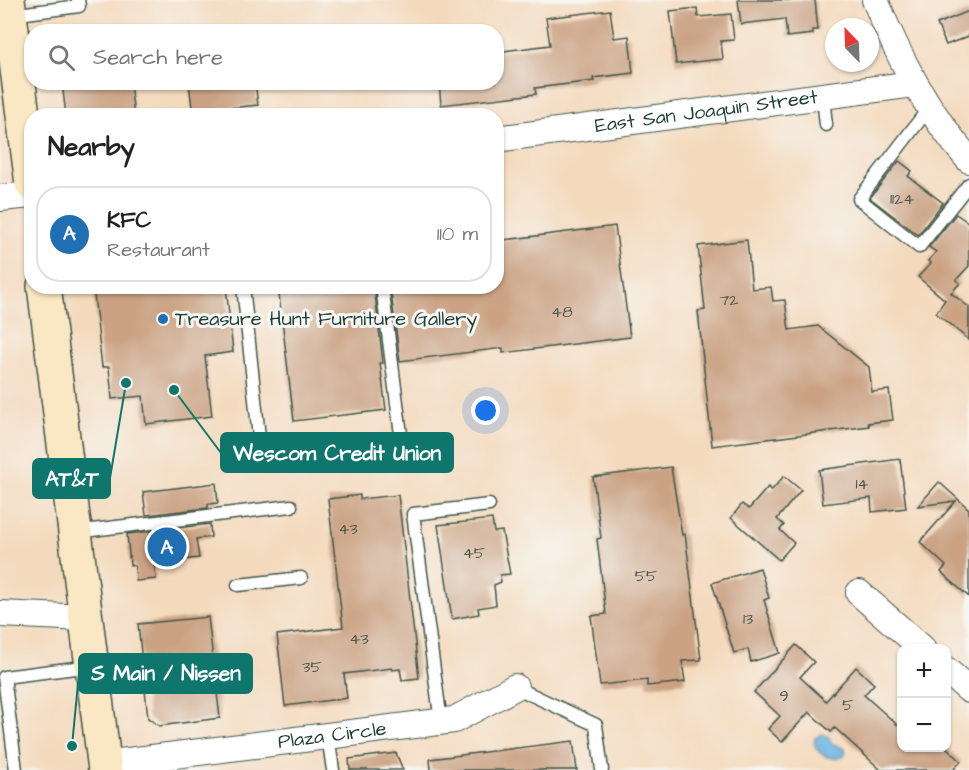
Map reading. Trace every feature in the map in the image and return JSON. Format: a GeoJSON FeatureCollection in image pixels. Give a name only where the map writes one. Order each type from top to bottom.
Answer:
{"type":"FeatureCollection","features":[{"type":"Feature","properties":{"kind":"main road"},"geometry":{"type":"LineString","coordinates":[[9,8],[24,123]]}},
{"type":"Feature","properties":{"kind":"main road"},"geometry":{"type":"LineString","coordinates":[[45,294],[104,767]]}},
{"type":"Feature","properties":{"kind":"street"},"geometry":{"type":"LineString","coordinates":[[875,0],[914,84],[929,108],[969,160]]}},
{"type":"Feature","properties":{"kind":"street","name":"East San Joaquin Street"},"geometry":{"type":"LineString","coordinates":[[504,138],[914,84]]}},
{"type":"Feature","properties":{"kind":"street"},"geometry":{"type":"LineString","coordinates":[[0,198],[24,196]]}},
{"type":"Feature","properties":{"kind":"street"},"geometry":{"type":"LineString","coordinates":[[859,592],[918,644]]}},
{"type":"Feature","properties":{"kind":"street"},"geometry":{"type":"LineString","coordinates":[[0,614],[86,618]]}},
{"type":"Feature","properties":{"kind":"street"},"geometry":{"type":"LineString","coordinates":[[951,674],[969,690]]}},
{"type":"Feature","properties":{"kind":"street","name":"Plaza Circle"},"geometry":{"type":"LineString","coordinates":[[104,767],[454,720],[515,687]]}},
{"type":"Feature","properties":{"kind":"lane"},"geometry":{"type":"LineString","coordinates":[[9,8],[80,2]]}},
{"type":"Feature","properties":{"kind":"lane"},"geometry":{"type":"LineString","coordinates":[[823,97],[826,124]]}},
{"type":"Feature","properties":{"kind":"lane"},"geometry":{"type":"LineString","coordinates":[[929,108],[859,199],[919,247],[969,184]]}},
{"type":"Feature","properties":{"kind":"lane"},"geometry":{"type":"LineString","coordinates":[[244,294],[260,447]]}},
{"type":"Feature","properties":{"kind":"lane"},"geometry":{"type":"LineString","coordinates":[[383,294],[404,458]]}},
{"type":"Feature","properties":{"kind":"lane"},"geometry":{"type":"LineString","coordinates":[[441,722],[413,514],[489,505]]}},
{"type":"Feature","properties":{"kind":"lane"},"geometry":{"type":"LineString","coordinates":[[75,532],[291,506]]}},
{"type":"Feature","properties":{"kind":"lane"},"geometry":{"type":"LineString","coordinates":[[238,585],[301,578]]}},
{"type":"Feature","properties":{"kind":"lane"},"geometry":{"type":"LineString","coordinates":[[16,770],[4,677],[92,666]]}},
{"type":"Feature","properties":{"kind":"lane"},"geometry":{"type":"LineString","coordinates":[[515,687],[596,725],[602,770]]}},
{"type":"Feature","properties":{"kind":"lane"},"geometry":{"type":"LineString","coordinates":[[328,736],[333,770]]}},
{"type":"Feature","properties":{"kind":"water"},"geometry":{"type":"Polygon","coordinates":[[[822,734],[828,736],[831,743],[845,749],[845,755],[835,758],[824,756],[816,748],[815,743],[815,738],[822,734]]]}},
{"type":"Feature","properties":{"kind":"building"},"geometry":{"type":"Polygon","coordinates":[[[738,0],[815,0],[818,30],[813,30],[813,34],[787,37],[785,19],[741,24],[738,0]]]}},
{"type":"Feature","properties":{"kind":"building"},"geometry":{"type":"Polygon","coordinates":[[[697,8],[698,17],[731,14],[734,40],[721,41],[723,59],[676,64],[670,11],[697,8]]]}},
{"type":"Feature","properties":{"kind":"building"},"geometry":{"type":"Polygon","coordinates":[[[610,10],[614,38],[629,36],[633,73],[593,78],[594,81],[535,88],[536,94],[441,105],[440,90],[504,90],[504,51],[550,45],[546,18],[610,10]]]}},
{"type":"Feature","properties":{"kind":"building"},"geometry":{"type":"Polygon","coordinates":[[[969,11],[969,36],[946,45],[937,24],[969,11]]]}},
{"type":"Feature","properties":{"kind":"building"},"geometry":{"type":"Polygon","coordinates":[[[63,90],[131,90],[133,108],[65,108],[63,90]]]}},
{"type":"Feature","properties":{"kind":"building"},"geometry":{"type":"Polygon","coordinates":[[[190,90],[256,90],[258,105],[192,108],[190,90]]]}},
{"type":"Feature","properties":{"kind":"building"},"geometry":{"type":"Polygon","coordinates":[[[899,161],[912,171],[908,176],[943,203],[918,235],[870,198],[899,161]]]}},
{"type":"Feature","properties":{"kind":"building"},"geometry":{"type":"Polygon","coordinates":[[[956,214],[969,223],[969,266],[956,280],[960,283],[951,293],[969,307],[969,340],[936,313],[945,300],[918,277],[931,263],[928,261],[936,252],[929,247],[956,214]]]}},
{"type":"Feature","properties":{"kind":"building"},"geometry":{"type":"Polygon","coordinates":[[[615,226],[630,337],[503,353],[503,348],[400,361],[391,294],[504,294],[504,240],[615,226]]]}},
{"type":"Feature","properties":{"kind":"building"},"geometry":{"type":"Polygon","coordinates":[[[747,240],[752,289],[771,287],[773,301],[785,300],[789,330],[818,326],[869,367],[872,392],[889,390],[893,420],[868,423],[869,426],[712,446],[698,311],[705,310],[698,246],[747,240]]]}},
{"type":"Feature","properties":{"kind":"building","name":"Treasure Hunt Furniture Gallery"},"geometry":{"type":"Polygon","coordinates":[[[94,294],[227,294],[233,352],[205,356],[212,416],[146,424],[143,396],[112,399],[109,367],[102,367],[94,294]]]}},
{"type":"Feature","properties":{"kind":"building"},"geometry":{"type":"Polygon","coordinates":[[[279,294],[375,294],[386,410],[294,421],[279,294]]]}},
{"type":"Feature","properties":{"kind":"building"},"geometry":{"type":"Polygon","coordinates":[[[900,459],[906,508],[872,512],[871,498],[823,504],[819,470],[900,459]]]}},
{"type":"Feature","properties":{"kind":"building"},"geometry":{"type":"Polygon","coordinates":[[[671,467],[682,535],[685,534],[701,660],[682,661],[685,682],[647,686],[647,680],[600,685],[591,616],[606,614],[597,539],[601,538],[593,477],[671,467]]]}},
{"type":"Feature","properties":{"kind":"building"},"geometry":{"type":"Polygon","coordinates":[[[784,476],[801,490],[777,519],[784,525],[780,530],[794,543],[779,560],[731,518],[742,504],[749,509],[768,487],[771,491],[784,476]]]}},
{"type":"Feature","properties":{"kind":"building"},"geometry":{"type":"Polygon","coordinates":[[[939,482],[969,509],[969,597],[941,572],[946,566],[920,542],[956,501],[918,506],[939,482]]]}},
{"type":"Feature","properties":{"kind":"building"},"geometry":{"type":"Polygon","coordinates":[[[216,483],[218,503],[208,504],[208,508],[146,515],[143,492],[216,483]]]}},
{"type":"Feature","properties":{"kind":"building"},"geometry":{"type":"Polygon","coordinates":[[[360,495],[360,499],[398,495],[419,678],[402,680],[400,669],[392,670],[392,668],[344,674],[347,698],[285,706],[277,635],[343,627],[328,499],[360,495]]]}},
{"type":"Feature","properties":{"kind":"building"},"geometry":{"type":"Polygon","coordinates":[[[492,519],[494,532],[502,531],[510,574],[500,575],[501,582],[494,585],[496,605],[478,608],[479,614],[452,619],[438,525],[492,519]]]}},
{"type":"Feature","properties":{"kind":"building"},"geometry":{"type":"Polygon","coordinates":[[[210,524],[211,537],[196,539],[199,558],[154,563],[156,579],[136,581],[135,566],[130,565],[127,534],[210,524]]]}},
{"type":"Feature","properties":{"kind":"building"},"geometry":{"type":"Polygon","coordinates":[[[760,568],[769,598],[764,600],[780,653],[751,662],[748,649],[734,653],[712,583],[760,568]]]}},
{"type":"Feature","properties":{"kind":"building"},"geometry":{"type":"Polygon","coordinates":[[[208,617],[220,718],[159,726],[148,718],[138,624],[208,617]]]}},
{"type":"Feature","properties":{"kind":"building"},"geometry":{"type":"Polygon","coordinates":[[[796,645],[814,662],[800,677],[826,701],[856,667],[874,684],[864,695],[897,725],[897,752],[951,752],[961,761],[953,770],[881,770],[835,728],[831,732],[809,712],[782,742],[768,729],[780,716],[754,692],[796,645]]]}},
{"type":"Feature","properties":{"kind":"building"},"geometry":{"type":"Polygon","coordinates":[[[573,741],[577,770],[431,770],[430,759],[573,741]]]}},
{"type":"Feature","properties":{"kind":"building"},"geometry":{"type":"Polygon","coordinates":[[[396,753],[403,770],[350,770],[349,759],[396,753]]]}},
{"type":"Feature","properties":{"kind":"place","name":"Treasure Hunt Furniture Gallery"},"geometry":{"type":"Point","coordinates":[163,319]}},
{"type":"Feature","properties":{"kind":"place","name":"AT&T"},"geometry":{"type":"Point","coordinates":[126,383]}},
{"type":"Feature","properties":{"kind":"place","name":"Wescom Credit Union"},"geometry":{"type":"Point","coordinates":[174,390]}},
{"type":"Feature","properties":{"kind":"place","name":"KFC"},"geometry":{"type":"Point","coordinates":[167,547]}},
{"type":"Feature","properties":{"kind":"place","name":"S Main / Nissen"},"geometry":{"type":"Point","coordinates":[72,746]}}]}
